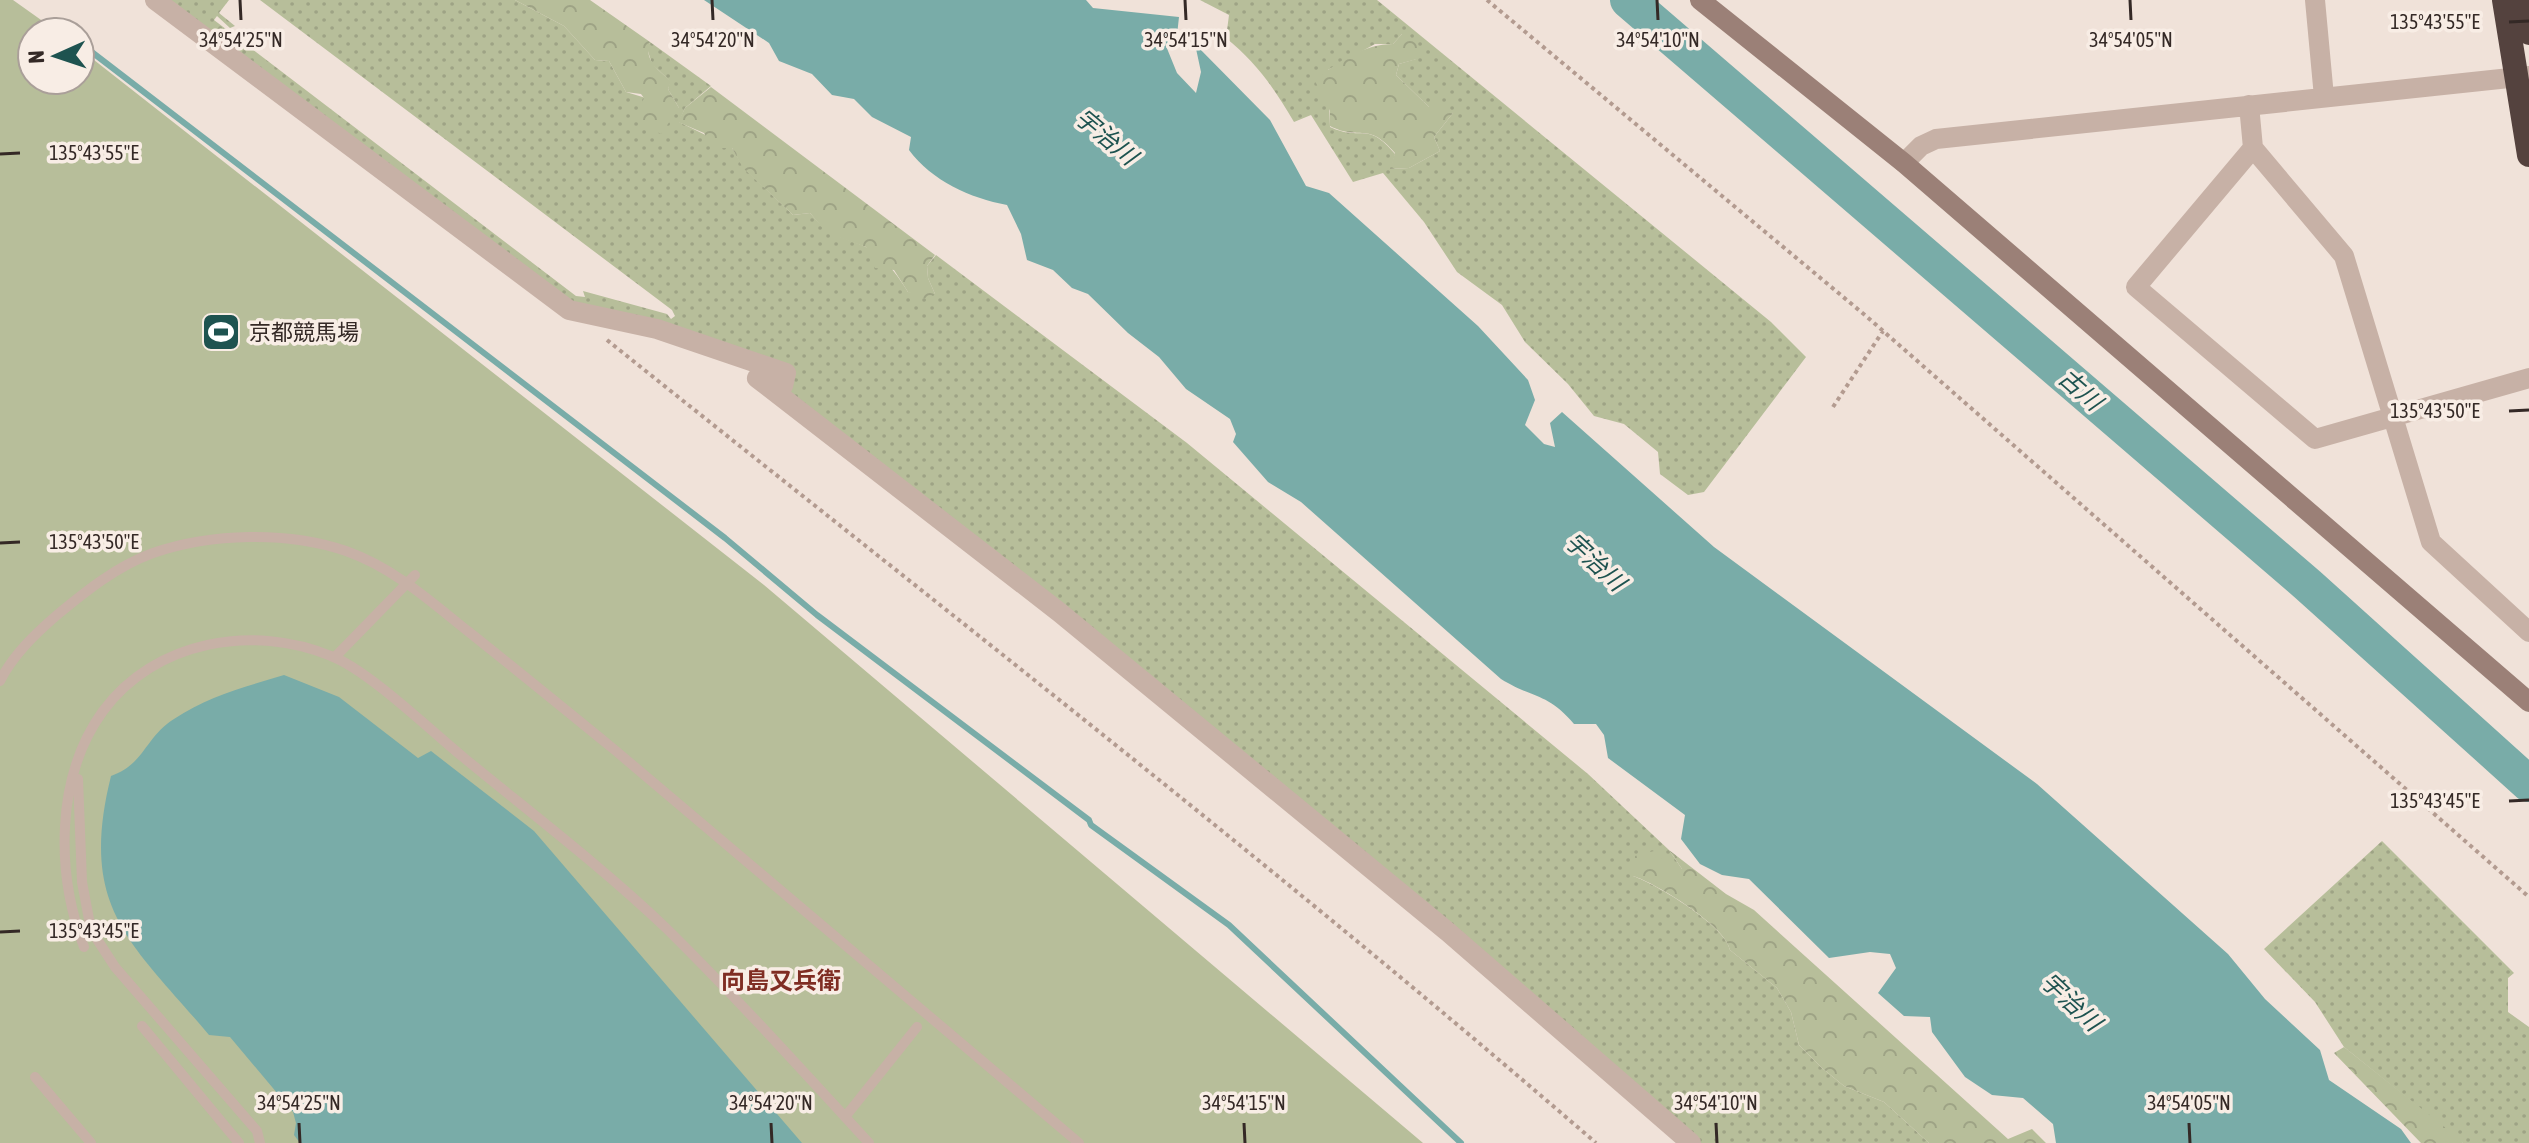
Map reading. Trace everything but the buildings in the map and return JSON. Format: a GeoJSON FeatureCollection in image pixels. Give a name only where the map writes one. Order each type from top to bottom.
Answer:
{"type":"FeatureCollection","features":[{"type":"Feature","properties":{"kind":"highway"},"geometry":{"type":"LineString","coordinates":[[2504,0],[2522,76],[2529,155]]}},
{"type":"Feature","properties":{"kind":"highway"},"geometry":{"type":"LineString","coordinates":[[2523,0],[2529,33]]}},
{"type":"Feature","properties":{"kind":"street"},"geometry":{"type":"LineString","coordinates":[[155,0],[569,310],[657,329],[786,373],[783,386],[757,378],[1083,632],[1448,932],[1691,1143]]}},
{"type":"Feature","properties":{"kind":"street"},"geometry":{"type":"LineString","coordinates":[[1700,0],[1904,163],[2529,702]]}},
{"type":"Feature","properties":{"kind":"street"},"geometry":{"type":"LineString","coordinates":[[2315,0],[2324,97]]}},
{"type":"Feature","properties":{"kind":"street"},"geometry":{"type":"LineString","coordinates":[[1904,163],[1921,146],[1936,139],[2522,76]]}},
{"type":"Feature","properties":{"kind":"street"},"geometry":{"type":"LineString","coordinates":[[2249,105],[2253,148],[2344,256],[2431,542],[2529,632]]}},
{"type":"Feature","properties":{"kind":"street"},"geometry":{"type":"LineString","coordinates":[[2253,148],[2136,287],[2315,439],[2529,378]]}},
{"type":"Feature","properties":{"kind":"lane"},"geometry":{"type":"LineString","coordinates":[[0,681],[8,666],[41,629],[113,572],[153,553],[197,543],[244,538],[291,540],[345,551],[412,579],[1079,1143]]}},
{"type":"Feature","properties":{"kind":"lane"},"geometry":{"type":"LineString","coordinates":[[335,657],[412,579]]}},
{"type":"Feature","properties":{"kind":"lane"},"geometry":{"type":"LineString","coordinates":[[84,947],[71,912],[63,864],[69,802],[76,769],[94,724],[113,698],[144,671],[181,653],[234,639],[290,642],[335,657],[384,692],[600,868],[665,928],[869,1143]]}},
{"type":"Feature","properties":{"kind":"lane"},"geometry":{"type":"LineString","coordinates":[[76,769],[82,882],[91,930],[115,967],[257,1131],[260,1143]]}},
{"type":"Feature","properties":{"kind":"lane"},"geometry":{"type":"LineString","coordinates":[[142,1026],[239,1143]]}},
{"type":"Feature","properties":{"kind":"lane"},"geometry":{"type":"LineString","coordinates":[[845,1117],[917,1027]]}},
{"type":"Feature","properties":{"kind":"lane"},"geometry":{"type":"LineString","coordinates":[[35,1077],[91,1143]]}},
{"type":"Feature","properties":{"kind":"path"},"geometry":{"type":"LineString","coordinates":[[1487,0],[1883,331],[2529,897]]}},
{"type":"Feature","properties":{"kind":"path"},"geometry":{"type":"LineString","coordinates":[[1833,407],[1883,331]]}},
{"type":"Feature","properties":{"kind":"path"},"geometry":{"type":"LineString","coordinates":[[597,332],[1234,840],[1439,1007],[1596,1143]]}},
{"type":"Feature","properties":{"kind":"green space","name":"京都競馬場"},"geometry":{"type":"Polygon","coordinates":[[[0,0],[13,0],[36,16],[16,16],[16,96],[96,96],[96,62],[764,585],[1423,1143],[0,1143],[0,0]]]}},
{"type":"Feature","properties":{"kind":"green space"},"geometry":{"type":"Polygon","coordinates":[[[155,0],[229,0],[219,13],[235,26],[230,28],[217,16],[214,20],[576,296],[585,297],[583,291],[667,314],[671,319],[675,316],[672,310],[260,0],[515,0],[564,26],[595,60],[609,61],[626,92],[679,108],[668,89],[670,81],[652,64],[647,48],[650,42],[711,86],[685,108],[679,122],[732,148],[744,168],[793,215],[810,213],[829,231],[871,250],[889,266],[908,292],[935,294],[927,266],[936,255],[1187,443],[1588,774],[1669,850],[1682,869],[1633,876],[1704,918],[1726,940],[1730,950],[1777,988],[1791,1012],[1799,1045],[1822,1068],[1844,1086],[1884,1102],[1929,1143],[1691,1143],[1448,932],[757,378],[785,373],[569,310],[155,0]]]}},
{"type":"Feature","properties":{"kind":"green space"},"geometry":{"type":"Polygon","coordinates":[[[515,0],[590,0],[650,42],[650,59],[671,81],[668,89],[679,108],[661,134],[641,124],[638,112],[644,98],[641,94],[626,92],[609,61],[595,60],[564,26],[515,0]]]}},
{"type":"Feature","properties":{"kind":"green space"},"geometry":{"type":"Polygon","coordinates":[[[1200,0],[1377,0],[1771,322],[1806,357],[1704,492],[1688,495],[1660,474],[1658,452],[1624,424],[1594,416],[1568,384],[1525,342],[1502,305],[1457,272],[1424,222],[1383,173],[1353,182],[1311,115],[1294,122],[1264,77],[1226,38],[1229,15],[1200,0]],[[1402,34],[1393,44],[1375,44],[1328,70],[1330,127],[1378,138],[1395,154],[1391,169],[1409,168],[1440,151],[1434,137],[1453,113],[1429,107],[1396,75],[1399,64],[1416,59],[1402,34]]]}},
{"type":"Feature","properties":{"kind":"green space"},"geometry":{"type":"Polygon","coordinates":[[[1402,34],[1408,34],[1421,49],[1417,59],[1399,64],[1396,75],[1429,107],[1446,103],[1453,113],[1434,137],[1440,151],[1409,168],[1390,169],[1395,153],[1377,137],[1330,126],[1330,111],[1315,81],[1351,55],[1372,47],[1393,44],[1402,34]]]}},
{"type":"Feature","properties":{"kind":"green space"},"geometry":{"type":"Polygon","coordinates":[[[711,87],[935,255],[927,266],[935,294],[929,300],[908,292],[894,270],[875,268],[866,247],[827,233],[810,213],[793,215],[743,168],[732,148],[713,148],[704,133],[678,122],[685,108],[711,87]]]}},
{"type":"Feature","properties":{"kind":"green space"},"geometry":{"type":"Polygon","coordinates":[[[2382,841],[2514,973],[2508,978],[2508,1012],[2529,1027],[2529,1143],[2463,1143],[2344,1047],[2315,1002],[2264,949],[2382,841]]]}},
{"type":"Feature","properties":{"kind":"green space"},"geometry":{"type":"Polygon","coordinates":[[[1669,850],[1726,894],[1754,910],[2008,1139],[2032,1129],[2046,1143],[1929,1143],[1884,1102],[1844,1086],[1799,1045],[1791,1012],[1777,988],[1730,950],[1726,940],[1704,918],[1673,896],[1633,876],[1635,856],[1654,851],[1673,869],[1682,869],[1669,850]]]}},
{"type":"Feature","properties":{"kind":"green space"},"geometry":{"type":"Polygon","coordinates":[[[2344,1047],[2463,1143],[2421,1143],[2334,1053],[2344,1047]]]}},
{"type":"Feature","properties":{"kind":"water","name":"宇治川"},"geometry":{"type":"Polygon","coordinates":[[[704,0],[1086,0],[1093,8],[1179,17],[1177,35],[1166,46],[1177,73],[1196,93],[1201,72],[1195,44],[1270,120],[1306,186],[1329,193],[1478,326],[1528,380],[1535,400],[1525,425],[1544,444],[1555,447],[1550,423],[1562,412],[1714,547],[2037,784],[2228,954],[2265,999],[2320,1050],[2329,1080],[2401,1129],[2411,1143],[2056,1143],[2053,1124],[2023,1098],[1992,1095],[1965,1077],[1932,1032],[1930,1017],[1904,1016],[1878,993],[1896,968],[1890,954],[1870,952],[1829,958],[1749,879],[1722,875],[1700,864],[1681,839],[1685,815],[1608,758],[1604,735],[1596,724],[1574,724],[1556,706],[1501,679],[1301,502],[1268,482],[1233,442],[1236,434],[1230,419],[1186,389],[1159,357],[1128,333],[1088,294],[1072,288],[1053,270],[1027,260],[1021,234],[1007,205],[966,193],[940,179],[909,150],[911,137],[872,117],[854,99],[832,95],[812,74],[779,61],[769,43],[704,0]]]}},
{"type":"Feature","properties":{"kind":"water"},"geometry":{"type":"Polygon","coordinates":[[[284,675],[339,697],[418,758],[431,751],[534,831],[802,1143],[300,1143],[294,1135],[296,1123],[293,1112],[230,1037],[209,1035],[135,947],[118,920],[107,892],[101,860],[103,822],[111,776],[131,765],[164,726],[187,711],[227,693],[284,675]]]}},
{"type":"Feature","properties":{"kind":"waterway","name":"古川"},"geometry":{"type":"LineString","coordinates":[[1628,0],[2308,585],[2529,784]]}},
{"type":"Feature","properties":{"kind":"waterway"},"geometry":{"type":"LineString","coordinates":[[96,55],[725,538],[817,615],[1089,820],[1091,825],[1229,925],[1461,1143]]}},
{"type":"Feature","properties":{"kind":"place","name":"京都競馬場"},"geometry":{"type":"Point","coordinates":[221,332]}},
{"type":"Feature","properties":{"kind":"district","name":"向島又兵衛"},"geometry":{"type":"Point","coordinates":[781,981]}}]}
